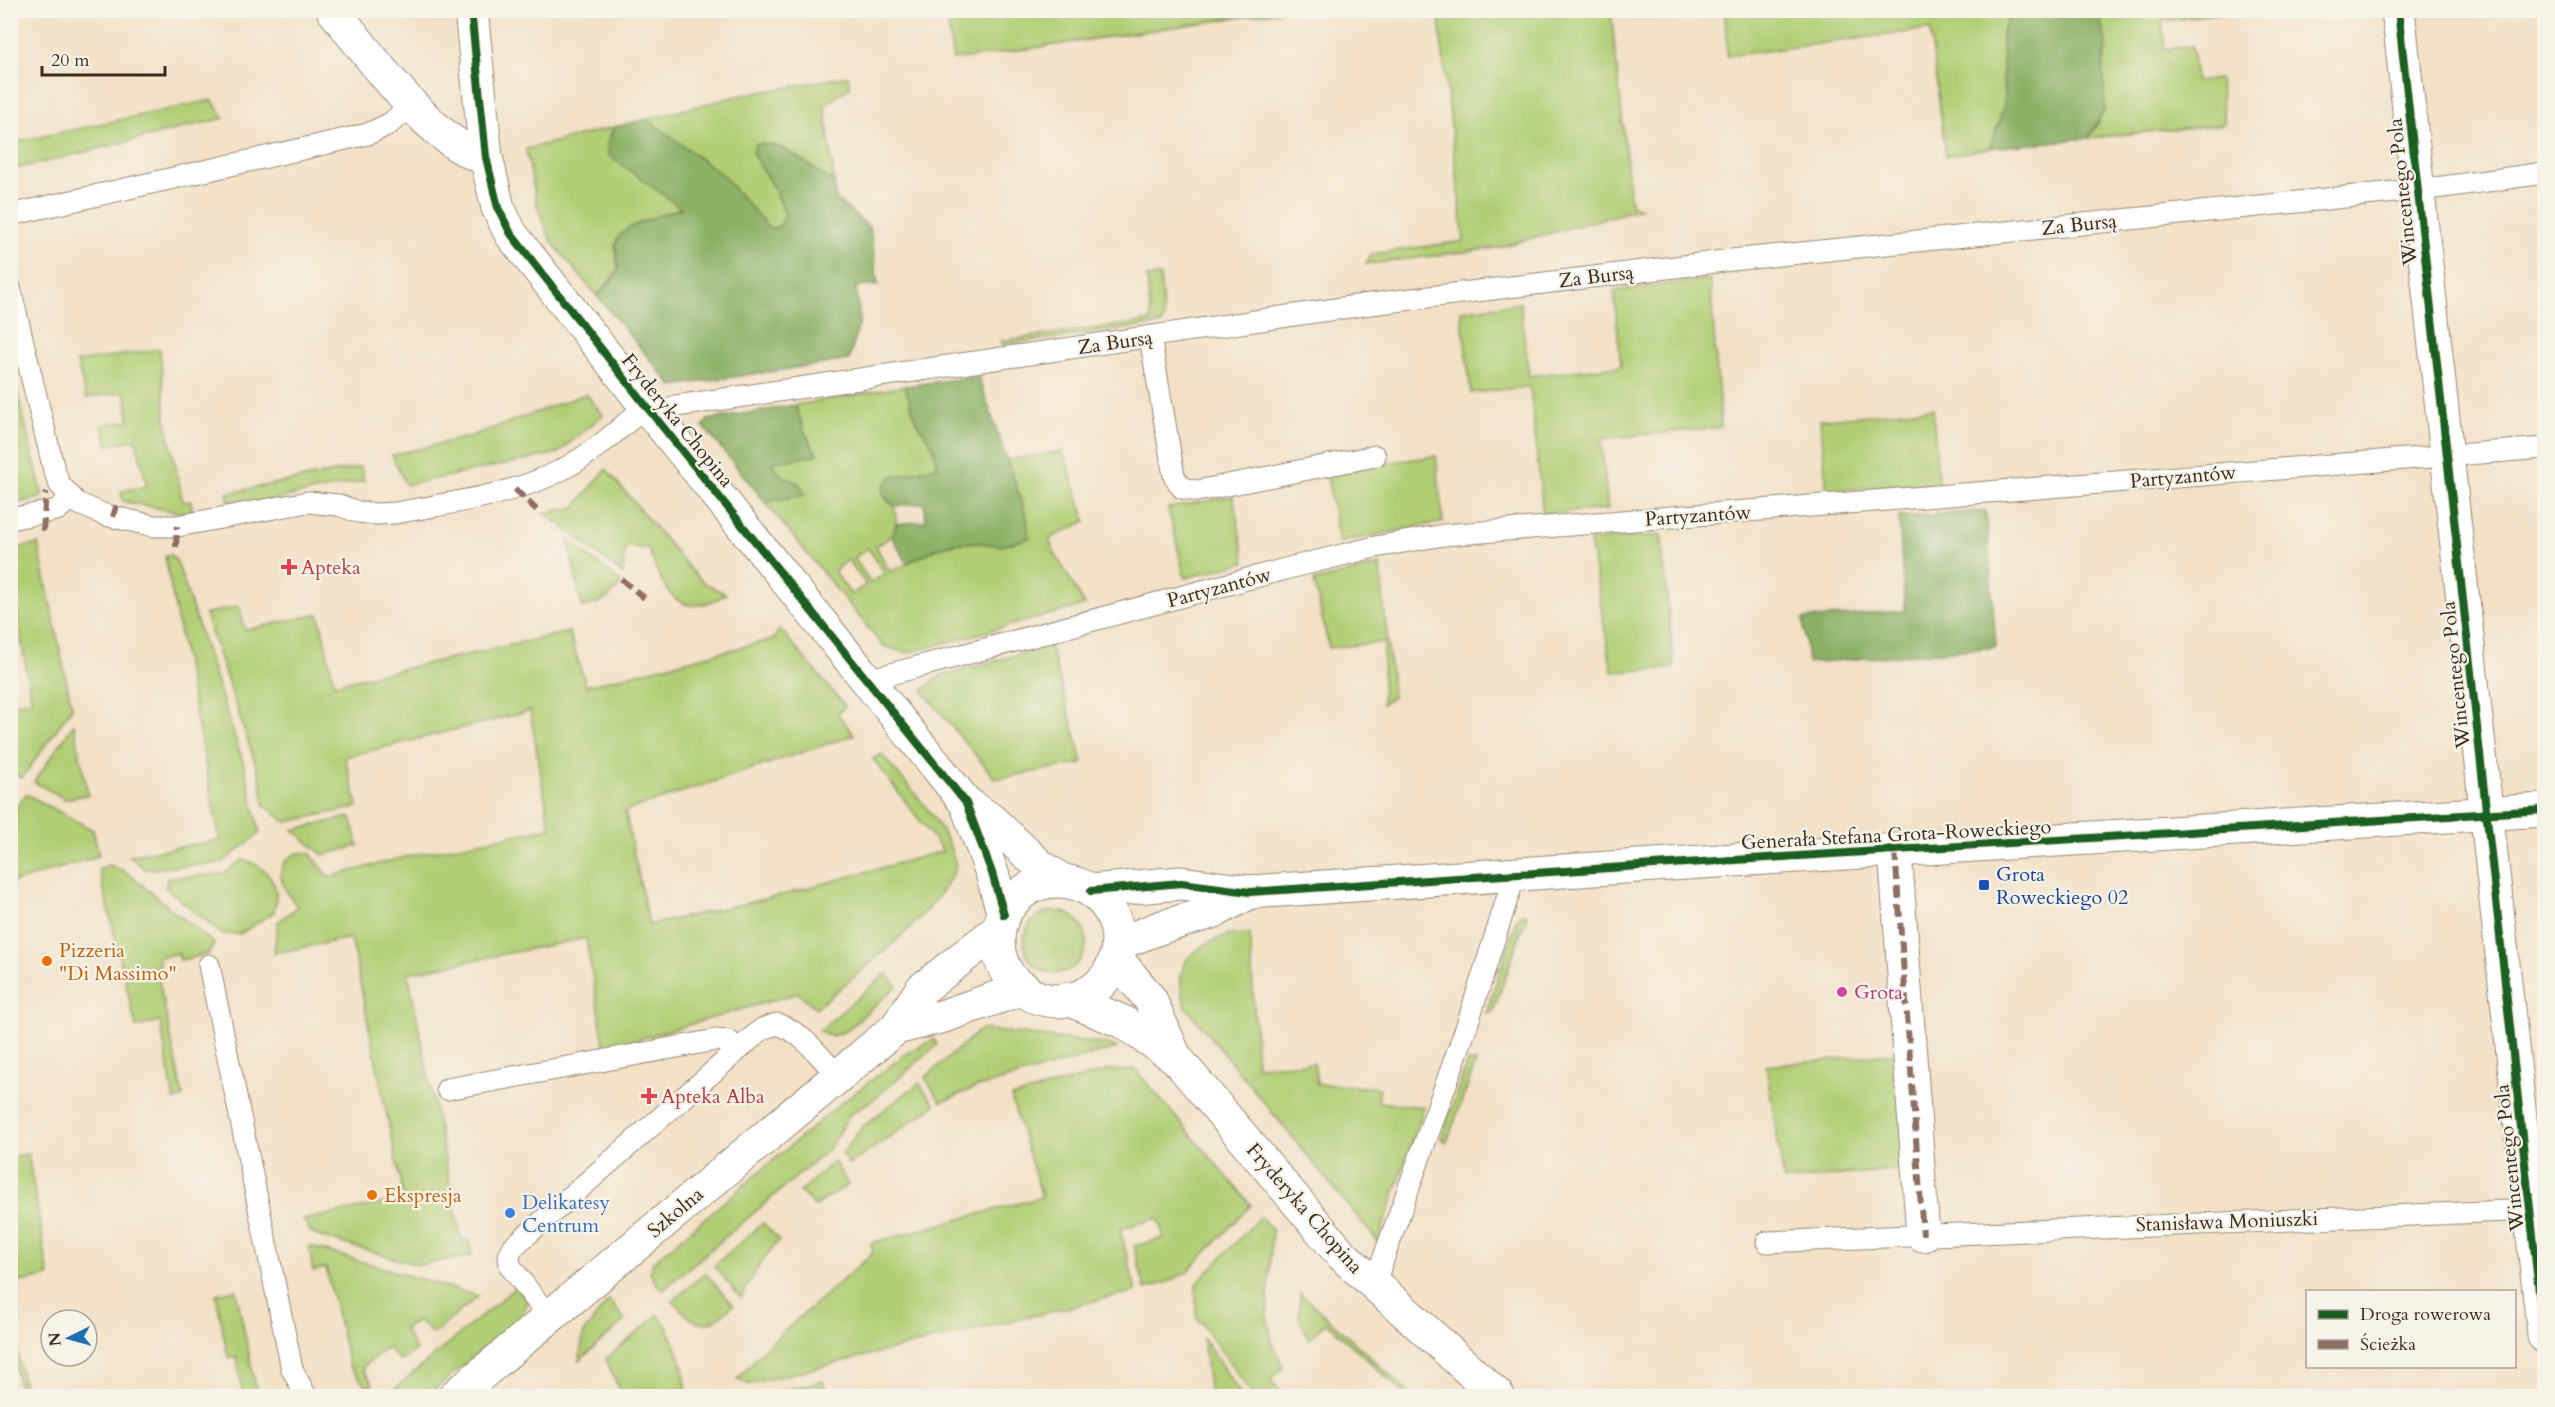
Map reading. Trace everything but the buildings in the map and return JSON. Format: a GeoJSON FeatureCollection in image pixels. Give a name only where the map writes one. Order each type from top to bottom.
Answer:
{"type":"FeatureCollection","features":[{"type":"Feature","properties":{"kind":"street"},"geometry":{"type":"LineString","coordinates":[[333,10],[430,123],[458,146],[486,157]]}},
{"type":"Feature","properties":{"kind":"street","name":"Fryderyka Chopina"},"geometry":{"type":"LineString","coordinates":[[471,10],[486,157],[498,208],[511,234],[650,412],[966,803]]}},
{"type":"Feature","properties":{"kind":"street","name":"Wincentego Pola"},"geometry":{"type":"LineString","coordinates":[[2398,10],[2487,814],[2537,1228],[2544,1336]]}},
{"type":"Feature","properties":{"kind":"street"},"geometry":{"type":"LineString","coordinates":[[966,803],[991,820],[1039,866],[1077,886],[1110,910],[1115,922],[1117,951],[1103,981],[1090,991],[1068,999],[1044,999],[1024,988],[1012,977],[1001,958],[1001,922],[992,873],[966,803]]}},
{"type":"Feature","properties":{"kind":"street","name":"Generała Stefana Grota-Roweckiego"},"geometry":{"type":"LineString","coordinates":[[1250,892],[2544,810]]}},
{"type":"Feature","properties":{"kind":"street"},"geometry":{"type":"LineString","coordinates":[[1895,851],[1923,1235]]}},
{"type":"Feature","properties":{"kind":"street"},"geometry":{"type":"LineString","coordinates":[[896,1028],[910,1003],[932,980],[1001,922],[1015,899],[1044,882],[1077,886],[1181,884],[1250,892]]}},
{"type":"Feature","properties":{"kind":"street"},"geometry":{"type":"LineString","coordinates":[[1117,951],[1159,928],[1215,911],[1250,892]]}},
{"type":"Feature","properties":{"kind":"street"},"geometry":{"type":"LineString","coordinates":[[1117,951],[1150,999],[1176,1057]]}},
{"type":"Feature","properties":{"kind":"street"},"geometry":{"type":"LineString","coordinates":[[896,1028],[944,1016],[1024,988]]}},
{"type":"Feature","properties":{"kind":"street"},"geometry":{"type":"LineString","coordinates":[[1068,999],[1123,1022],[1176,1057]]}},
{"type":"Feature","properties":{"kind":"street","name":"Szkolna"},"geometry":{"type":"LineString","coordinates":[[455,1396],[896,1028]]}},
{"type":"Feature","properties":{"kind":"street","name":"Fryderyka Chopina"},"geometry":{"type":"LineString","coordinates":[[1176,1057],[1331,1243],[1374,1285],[1498,1396]]}},
{"type":"Feature","properties":{"kind":"lane"},"geometry":{"type":"LineString","coordinates":[[10,215],[368,134],[389,124],[413,105]]}},
{"type":"Feature","properties":{"kind":"lane","name":"Za Bursą"},"geometry":{"type":"LineString","coordinates":[[71,498],[88,509],[105,515],[154,526],[177,526],[308,502],[338,505],[358,512],[396,513],[515,489],[540,480],[583,458],[650,412],[676,406],[1290,315],[1675,267],[2419,190],[2544,173]]}},
{"type":"Feature","properties":{"kind":"lane"},"geometry":{"type":"LineString","coordinates":[[10,288],[54,470],[60,485],[71,498],[57,510],[10,519]]}},
{"type":"Feature","properties":{"kind":"lane"},"geometry":{"type":"LineString","coordinates":[[1150,337],[1174,476],[1182,488],[1197,491],[1375,456]]}},
{"type":"Feature","properties":{"kind":"lane","name":"Partyzantów"},"geometry":{"type":"LineString","coordinates":[[868,680],[1293,567],[1375,547],[1444,535],[2544,448]]}},
{"type":"Feature","properties":{"kind":"lane"},"geometry":{"type":"LineString","coordinates":[[1374,1285],[1467,1025],[1515,874]]}},
{"type":"Feature","properties":{"kind":"lane"},"geometry":{"type":"LineString","coordinates":[[209,965],[292,1369],[306,1396]]}},
{"type":"Feature","properties":{"kind":"lane"},"geometry":{"type":"LineString","coordinates":[[549,1317],[510,1266],[509,1256],[513,1247],[762,1029],[777,1023],[800,1035],[838,1076]]}},
{"type":"Feature","properties":{"kind":"lane"},"geometry":{"type":"LineString","coordinates":[[447,1089],[716,1040],[729,1041],[738,1050]]}},
{"type":"Feature","properties":{"kind":"lane","name":"Stanisława Moniuszki"},"geometry":{"type":"LineString","coordinates":[[1767,1242],[1923,1235],[2537,1228]]}},
{"type":"Feature","properties":{"kind":"green space"},"geometry":{"type":"Polygon","coordinates":[[[946,10],[1281,11],[953,60],[946,10]]]}},
{"type":"Feature","properties":{"kind":"green space"},"geometry":{"type":"Polygon","coordinates":[[[1438,11],[1611,11],[1631,205],[1642,208],[1496,248],[1366,264],[1372,254],[1464,241],[1438,11]]]}},
{"type":"Feature","properties":{"kind":"green space"},"geometry":{"type":"Polygon","coordinates":[[[1725,11],[2011,11],[2002,33],[2004,107],[1990,148],[1946,156],[1930,29],[1727,56],[1725,11]]]}},
{"type":"Feature","properties":{"kind":"green space"},"geometry":{"type":"Polygon","coordinates":[[[2011,11],[2098,11],[2106,43],[2103,63],[2105,109],[2088,138],[1990,148],[2004,107],[2002,33],[2011,11]]]}},
{"type":"Feature","properties":{"kind":"green space"},"geometry":{"type":"Polygon","coordinates":[[[2098,11],[2220,11],[2220,13],[2162,21],[2165,49],[2192,46],[2196,81],[2219,79],[2225,124],[2088,138],[2099,122],[2106,43],[2098,11]]]}},
{"type":"Feature","properties":{"kind":"green space"},"geometry":{"type":"Polygon","coordinates":[[[848,76],[850,87],[825,105],[834,180],[827,179],[783,149],[764,144],[755,145],[753,154],[777,194],[785,215],[780,227],[769,228],[722,175],[647,119],[734,97],[848,76]]]}},
{"type":"Feature","properties":{"kind":"green space"},"geometry":{"type":"Polygon","coordinates":[[[212,100],[224,118],[11,170],[11,143],[212,100]]]}},
{"type":"Feature","properties":{"kind":"green space"},"geometry":{"type":"Polygon","coordinates":[[[647,119],[722,175],[769,228],[780,227],[785,215],[777,194],[753,154],[755,145],[764,144],[783,149],[827,179],[834,180],[836,199],[870,228],[878,285],[856,287],[860,321],[849,360],[672,386],[597,296],[618,270],[616,242],[622,233],[637,224],[681,208],[609,155],[607,144],[614,127],[647,119]]]}},
{"type":"Feature","properties":{"kind":"green space"},"geometry":{"type":"Polygon","coordinates":[[[614,127],[607,144],[631,171],[682,208],[639,223],[615,245],[618,270],[597,296],[551,241],[537,205],[526,149],[614,127]]]}},
{"type":"Feature","properties":{"kind":"green space"},"geometry":{"type":"Polygon","coordinates":[[[1160,276],[1164,318],[1162,324],[1002,345],[1000,341],[1151,321],[1147,277],[1160,276]]]}},
{"type":"Feature","properties":{"kind":"green space"},"geometry":{"type":"Polygon","coordinates":[[[1710,279],[1721,427],[1601,439],[1608,509],[1543,514],[1530,387],[1471,393],[1461,311],[1520,303],[1529,376],[1621,366],[1614,291],[1710,279]]]}},
{"type":"Feature","properties":{"kind":"green space"},"geometry":{"type":"Polygon","coordinates":[[[160,349],[166,421],[183,502],[191,501],[193,515],[122,501],[121,491],[147,486],[136,440],[108,445],[102,425],[129,421],[125,392],[86,398],[77,362],[160,349]]]}},
{"type":"Feature","properties":{"kind":"green space"},"geometry":{"type":"Polygon","coordinates":[[[11,368],[43,496],[11,504],[11,368]]]}},
{"type":"Feature","properties":{"kind":"green space"},"geometry":{"type":"Polygon","coordinates":[[[978,376],[1027,518],[1029,538],[1002,546],[977,542],[954,543],[935,549],[907,563],[892,537],[896,524],[926,521],[924,503],[895,506],[883,495],[883,487],[891,477],[937,467],[934,448],[916,421],[905,386],[978,376]]]}},
{"type":"Feature","properties":{"kind":"green space"},"geometry":{"type":"Polygon","coordinates":[[[905,386],[916,421],[934,448],[937,467],[891,477],[887,501],[895,506],[896,526],[889,538],[876,546],[890,572],[932,551],[955,544],[983,543],[1002,546],[1027,518],[1007,460],[1063,451],[1086,521],[1049,539],[1054,552],[1085,605],[908,653],[883,646],[765,502],[804,495],[792,480],[781,475],[771,463],[817,454],[805,433],[795,405],[905,386]],[[868,548],[854,558],[871,583],[885,573],[868,548]],[[848,560],[834,571],[851,595],[866,584],[848,560]]]}},
{"type":"Feature","properties":{"kind":"green space"},"geometry":{"type":"Polygon","coordinates":[[[586,394],[603,415],[558,453],[406,485],[392,455],[469,437],[586,394]]]}},
{"type":"Feature","properties":{"kind":"green space"},"geometry":{"type":"Polygon","coordinates":[[[795,405],[805,433],[817,455],[771,463],[781,475],[800,484],[805,495],[765,502],[703,426],[708,420],[795,405]]]}},
{"type":"Feature","properties":{"kind":"green space"},"geometry":{"type":"Polygon","coordinates":[[[1933,408],[1938,483],[1827,491],[1820,420],[1933,408]]]}},
{"type":"Feature","properties":{"kind":"green space"},"geometry":{"type":"Polygon","coordinates":[[[1436,456],[1443,522],[1339,542],[1327,476],[1377,464],[1436,456]]]}},
{"type":"Feature","properties":{"kind":"green space"},"geometry":{"type":"Polygon","coordinates":[[[361,467],[364,481],[231,508],[227,493],[361,467]]]}},
{"type":"Feature","properties":{"kind":"green space"},"geometry":{"type":"Polygon","coordinates":[[[606,469],[690,569],[704,583],[726,594],[709,602],[695,605],[684,603],[674,598],[666,588],[648,548],[625,547],[623,574],[545,513],[575,507],[606,469]]]}},
{"type":"Feature","properties":{"kind":"green space"},"geometry":{"type":"Polygon","coordinates":[[[1233,496],[1245,562],[1185,578],[1168,508],[1233,496]]]}},
{"type":"Feature","properties":{"kind":"green space"},"geometry":{"type":"Polygon","coordinates":[[[1986,511],[1996,647],[1808,663],[1803,619],[1905,611],[1899,517],[1986,511]]]}},
{"type":"Feature","properties":{"kind":"green space"},"geometry":{"type":"Polygon","coordinates":[[[1661,535],[1674,668],[1612,672],[1590,541],[1661,535]]]}},
{"type":"Feature","properties":{"kind":"green space"},"geometry":{"type":"Polygon","coordinates":[[[568,540],[621,582],[614,593],[595,604],[582,607],[568,540]]]}},
{"type":"Feature","properties":{"kind":"green space"},"geometry":{"type":"Polygon","coordinates":[[[38,544],[72,708],[22,778],[11,772],[11,704],[31,700],[11,573],[11,549],[38,544]]]}},
{"type":"Feature","properties":{"kind":"green space"},"geometry":{"type":"Polygon","coordinates":[[[171,555],[177,562],[244,765],[260,833],[222,863],[145,869],[129,856],[220,840],[165,556],[171,555]]]}},
{"type":"Feature","properties":{"kind":"green space"},"geometry":{"type":"Polygon","coordinates":[[[1380,565],[1393,697],[1382,704],[1384,642],[1329,648],[1314,581],[1380,565]]]}},
{"type":"Feature","properties":{"kind":"green space"},"geometry":{"type":"Polygon","coordinates":[[[239,606],[245,630],[319,614],[334,684],[569,632],[586,686],[774,639],[780,629],[845,706],[838,714],[854,735],[625,811],[649,925],[774,897],[943,851],[873,759],[881,754],[935,820],[951,850],[956,866],[946,885],[914,924],[816,1008],[798,993],[605,1049],[586,938],[408,973],[461,1240],[469,1240],[472,1256],[418,1265],[318,1236],[311,1232],[303,1220],[404,1199],[351,938],[274,953],[278,922],[297,907],[282,881],[284,863],[298,853],[310,853],[329,877],[405,857],[550,828],[530,711],[345,757],[358,807],[286,822],[264,805],[260,777],[205,614],[239,606]]]}},
{"type":"Feature","properties":{"kind":"green space"},"geometry":{"type":"Polygon","coordinates":[[[1050,646],[1083,763],[995,779],[923,691],[937,677],[1050,646]]]}},
{"type":"Feature","properties":{"kind":"green space"},"geometry":{"type":"Polygon","coordinates":[[[74,724],[88,795],[65,799],[34,782],[74,724]]]}},
{"type":"Feature","properties":{"kind":"green space"},"geometry":{"type":"Polygon","coordinates":[[[26,794],[93,830],[99,856],[11,883],[11,816],[26,794]]]}},
{"type":"Feature","properties":{"kind":"green space"},"geometry":{"type":"Polygon","coordinates":[[[351,817],[358,846],[323,855],[293,830],[351,817]]]}},
{"type":"Feature","properties":{"kind":"green space"},"geometry":{"type":"Polygon","coordinates":[[[242,860],[264,870],[275,886],[276,897],[274,912],[240,934],[222,934],[165,887],[168,878],[223,874],[242,860]]]}},
{"type":"Feature","properties":{"kind":"green space"},"geometry":{"type":"Polygon","coordinates":[[[109,865],[126,872],[214,944],[208,954],[180,960],[178,953],[158,958],[160,965],[156,966],[183,1097],[174,1100],[160,1021],[136,1027],[99,869],[109,865]]]}},
{"type":"Feature","properties":{"kind":"green space"},"geometry":{"type":"Polygon","coordinates":[[[1055,911],[1077,920],[1086,942],[1077,964],[1055,973],[1033,964],[1024,942],[1033,920],[1055,911]]]}},
{"type":"Feature","properties":{"kind":"green space"},"geometry":{"type":"Polygon","coordinates":[[[1527,915],[1493,1012],[1486,1013],[1518,916],[1527,915]]]}},
{"type":"Feature","properties":{"kind":"green space"},"geometry":{"type":"Polygon","coordinates":[[[1233,933],[1234,935],[1250,933],[1257,1066],[1314,1063],[1317,1084],[1380,1088],[1378,1102],[1424,1107],[1378,1242],[1186,1007],[1181,978],[1188,958],[1207,944],[1233,933]]]}},
{"type":"Feature","properties":{"kind":"green space"},"geometry":{"type":"Polygon","coordinates":[[[887,973],[897,986],[846,1031],[833,1036],[819,1031],[887,973]]]}},
{"type":"Feature","properties":{"kind":"green space"},"geometry":{"type":"Polygon","coordinates":[[[981,1029],[1107,1044],[1117,1048],[975,1088],[941,1102],[925,1078],[981,1029]]]}},
{"type":"Feature","properties":{"kind":"green space"},"geometry":{"type":"Polygon","coordinates":[[[934,1039],[937,1045],[877,1097],[849,1115],[829,1149],[663,1290],[655,1282],[650,1271],[653,1262],[840,1104],[906,1054],[934,1039]]]}},
{"type":"Feature","properties":{"kind":"green space"},"geometry":{"type":"Polygon","coordinates":[[[1901,1053],[1909,1168],[1784,1181],[1766,1066],[1901,1053]]]}},
{"type":"Feature","properties":{"kind":"green space"},"geometry":{"type":"Polygon","coordinates":[[[1467,1062],[1476,1062],[1447,1142],[1441,1139],[1467,1062]]]}},
{"type":"Feature","properties":{"kind":"green space"},"geometry":{"type":"Polygon","coordinates":[[[1134,1068],[1251,1205],[1186,1273],[1168,1282],[1145,1289],[1134,1246],[1164,1238],[1158,1218],[1120,1229],[1136,1291],[749,1384],[737,1379],[766,1347],[873,1253],[871,1243],[1042,1197],[1011,1097],[1110,1070],[1126,1071],[1134,1068]]]}},
{"type":"Feature","properties":{"kind":"green space"},"geometry":{"type":"Polygon","coordinates":[[[919,1083],[935,1105],[849,1165],[842,1154],[862,1127],[919,1083]]]}},
{"type":"Feature","properties":{"kind":"green space"},"geometry":{"type":"Polygon","coordinates":[[[28,1154],[49,1276],[11,1284],[11,1157],[28,1154]]]}},
{"type":"Feature","properties":{"kind":"green space"},"geometry":{"type":"Polygon","coordinates":[[[834,1161],[848,1185],[815,1206],[800,1192],[834,1161]]]}},
{"type":"Feature","properties":{"kind":"green space"},"geometry":{"type":"Polygon","coordinates":[[[1260,1217],[1272,1229],[1267,1317],[1272,1341],[1283,1367],[1270,1381],[1286,1396],[1254,1396],[1196,1316],[1196,1284],[1260,1217]]]}},
{"type":"Feature","properties":{"kind":"green space"},"geometry":{"type":"Polygon","coordinates":[[[763,1223],[779,1240],[761,1262],[741,1298],[714,1266],[763,1223]]]}},
{"type":"Feature","properties":{"kind":"green space"},"geometry":{"type":"Polygon","coordinates":[[[309,1246],[478,1296],[433,1334],[418,1321],[404,1329],[416,1350],[400,1361],[387,1347],[362,1368],[373,1384],[368,1388],[349,1366],[326,1268],[313,1271],[309,1246]]]}},
{"type":"Feature","properties":{"kind":"green space"},"geometry":{"type":"Polygon","coordinates":[[[705,1273],[733,1305],[715,1320],[702,1323],[689,1317],[673,1301],[705,1273]]]}},
{"type":"Feature","properties":{"kind":"green space"},"geometry":{"type":"Polygon","coordinates":[[[516,1287],[527,1300],[523,1315],[427,1396],[386,1396],[516,1287]]]}},
{"type":"Feature","properties":{"kind":"green space"},"geometry":{"type":"Polygon","coordinates":[[[236,1290],[257,1396],[243,1396],[237,1357],[228,1358],[216,1294],[236,1290]]]}},
{"type":"Feature","properties":{"kind":"green space"},"geometry":{"type":"Polygon","coordinates":[[[1300,1293],[1413,1396],[1407,1396],[1326,1322],[1309,1340],[1299,1317],[1300,1293]]]}},
{"type":"Feature","properties":{"kind":"green space"},"geometry":{"type":"Polygon","coordinates":[[[609,1300],[625,1320],[579,1361],[584,1332],[609,1300]]]}},
{"type":"Feature","properties":{"kind":"green space"},"geometry":{"type":"Polygon","coordinates":[[[658,1315],[670,1332],[678,1353],[687,1396],[622,1396],[606,1359],[658,1315]]]}},
{"type":"Feature","properties":{"kind":"green space"},"geometry":{"type":"Polygon","coordinates":[[[10,1321],[26,1396],[21,1396],[11,1348],[10,1321]]]}},
{"type":"Feature","properties":{"kind":"green space"},"geometry":{"type":"Polygon","coordinates":[[[1203,1338],[1242,1396],[1210,1396],[1203,1338]]]}},
{"type":"Feature","properties":{"kind":"green space"},"geometry":{"type":"Polygon","coordinates":[[[823,1381],[827,1396],[764,1396],[765,1395],[823,1381]]]}},
{"type":"Feature","properties":{"kind":"marked path"},"geometry":{"type":"LineString","coordinates":[[515,489],[541,514]]}},
{"type":"Feature","properties":{"kind":"marked path"},"geometry":{"type":"LineString","coordinates":[[43,531],[46,492]]}},
{"type":"Feature","properties":{"kind":"marked path"},"geometry":{"type":"LineString","coordinates":[[113,517],[118,500]]}},
{"type":"Feature","properties":{"kind":"marked path"},"geometry":{"type":"LineString","coordinates":[[176,547],[177,526]]}},
{"type":"Feature","properties":{"kind":"marked path"},"geometry":{"type":"LineString","coordinates":[[621,579],[648,601]]}},
{"type":"Feature","properties":{"kind":"marked path"},"geometry":{"type":"LineString","coordinates":[[1895,851],[1923,1235]]}},
{"type":"Feature","properties":{"kind":"cycle path"},"geometry":{"type":"LineString","coordinates":[[471,10],[486,157],[498,208],[511,234],[646,406],[966,803],[992,873],[1004,915]]}},
{"type":"Feature","properties":{"kind":"cycle path"},"geometry":{"type":"LineString","coordinates":[[2398,10],[2544,1336]]}},
{"type":"Feature","properties":{"kind":"cycle path"},"geometry":{"type":"LineString","coordinates":[[1091,891],[1181,883],[1250,892],[2544,810]]}},
{"type":"Feature","properties":{"kind":"place","name":"Apteka"},"geometry":{"type":"Point","coordinates":[289,567]}},
{"type":"Feature","properties":{"kind":"place","name":"Grota Roweckiego 02"},"geometry":{"type":"Point","coordinates":[1984,885]}},
{"type":"Feature","properties":{"kind":"place","name":"Pizzeria \"Di Massimo\""},"geometry":{"type":"Point","coordinates":[47,961]}},
{"type":"Feature","properties":{"kind":"place","name":"Grota"},"geometry":{"type":"Point","coordinates":[1842,992]}},
{"type":"Feature","properties":{"kind":"place","name":"Apteka Alba"},"geometry":{"type":"Point","coordinates":[649,1096]}},
{"type":"Feature","properties":{"kind":"place","name":"Ekspresja"},"geometry":{"type":"Point","coordinates":[372,1195]}},
{"type":"Feature","properties":{"kind":"place","name":"Delikatesy Centrum"},"geometry":{"type":"Point","coordinates":[510,1213]}}]}
